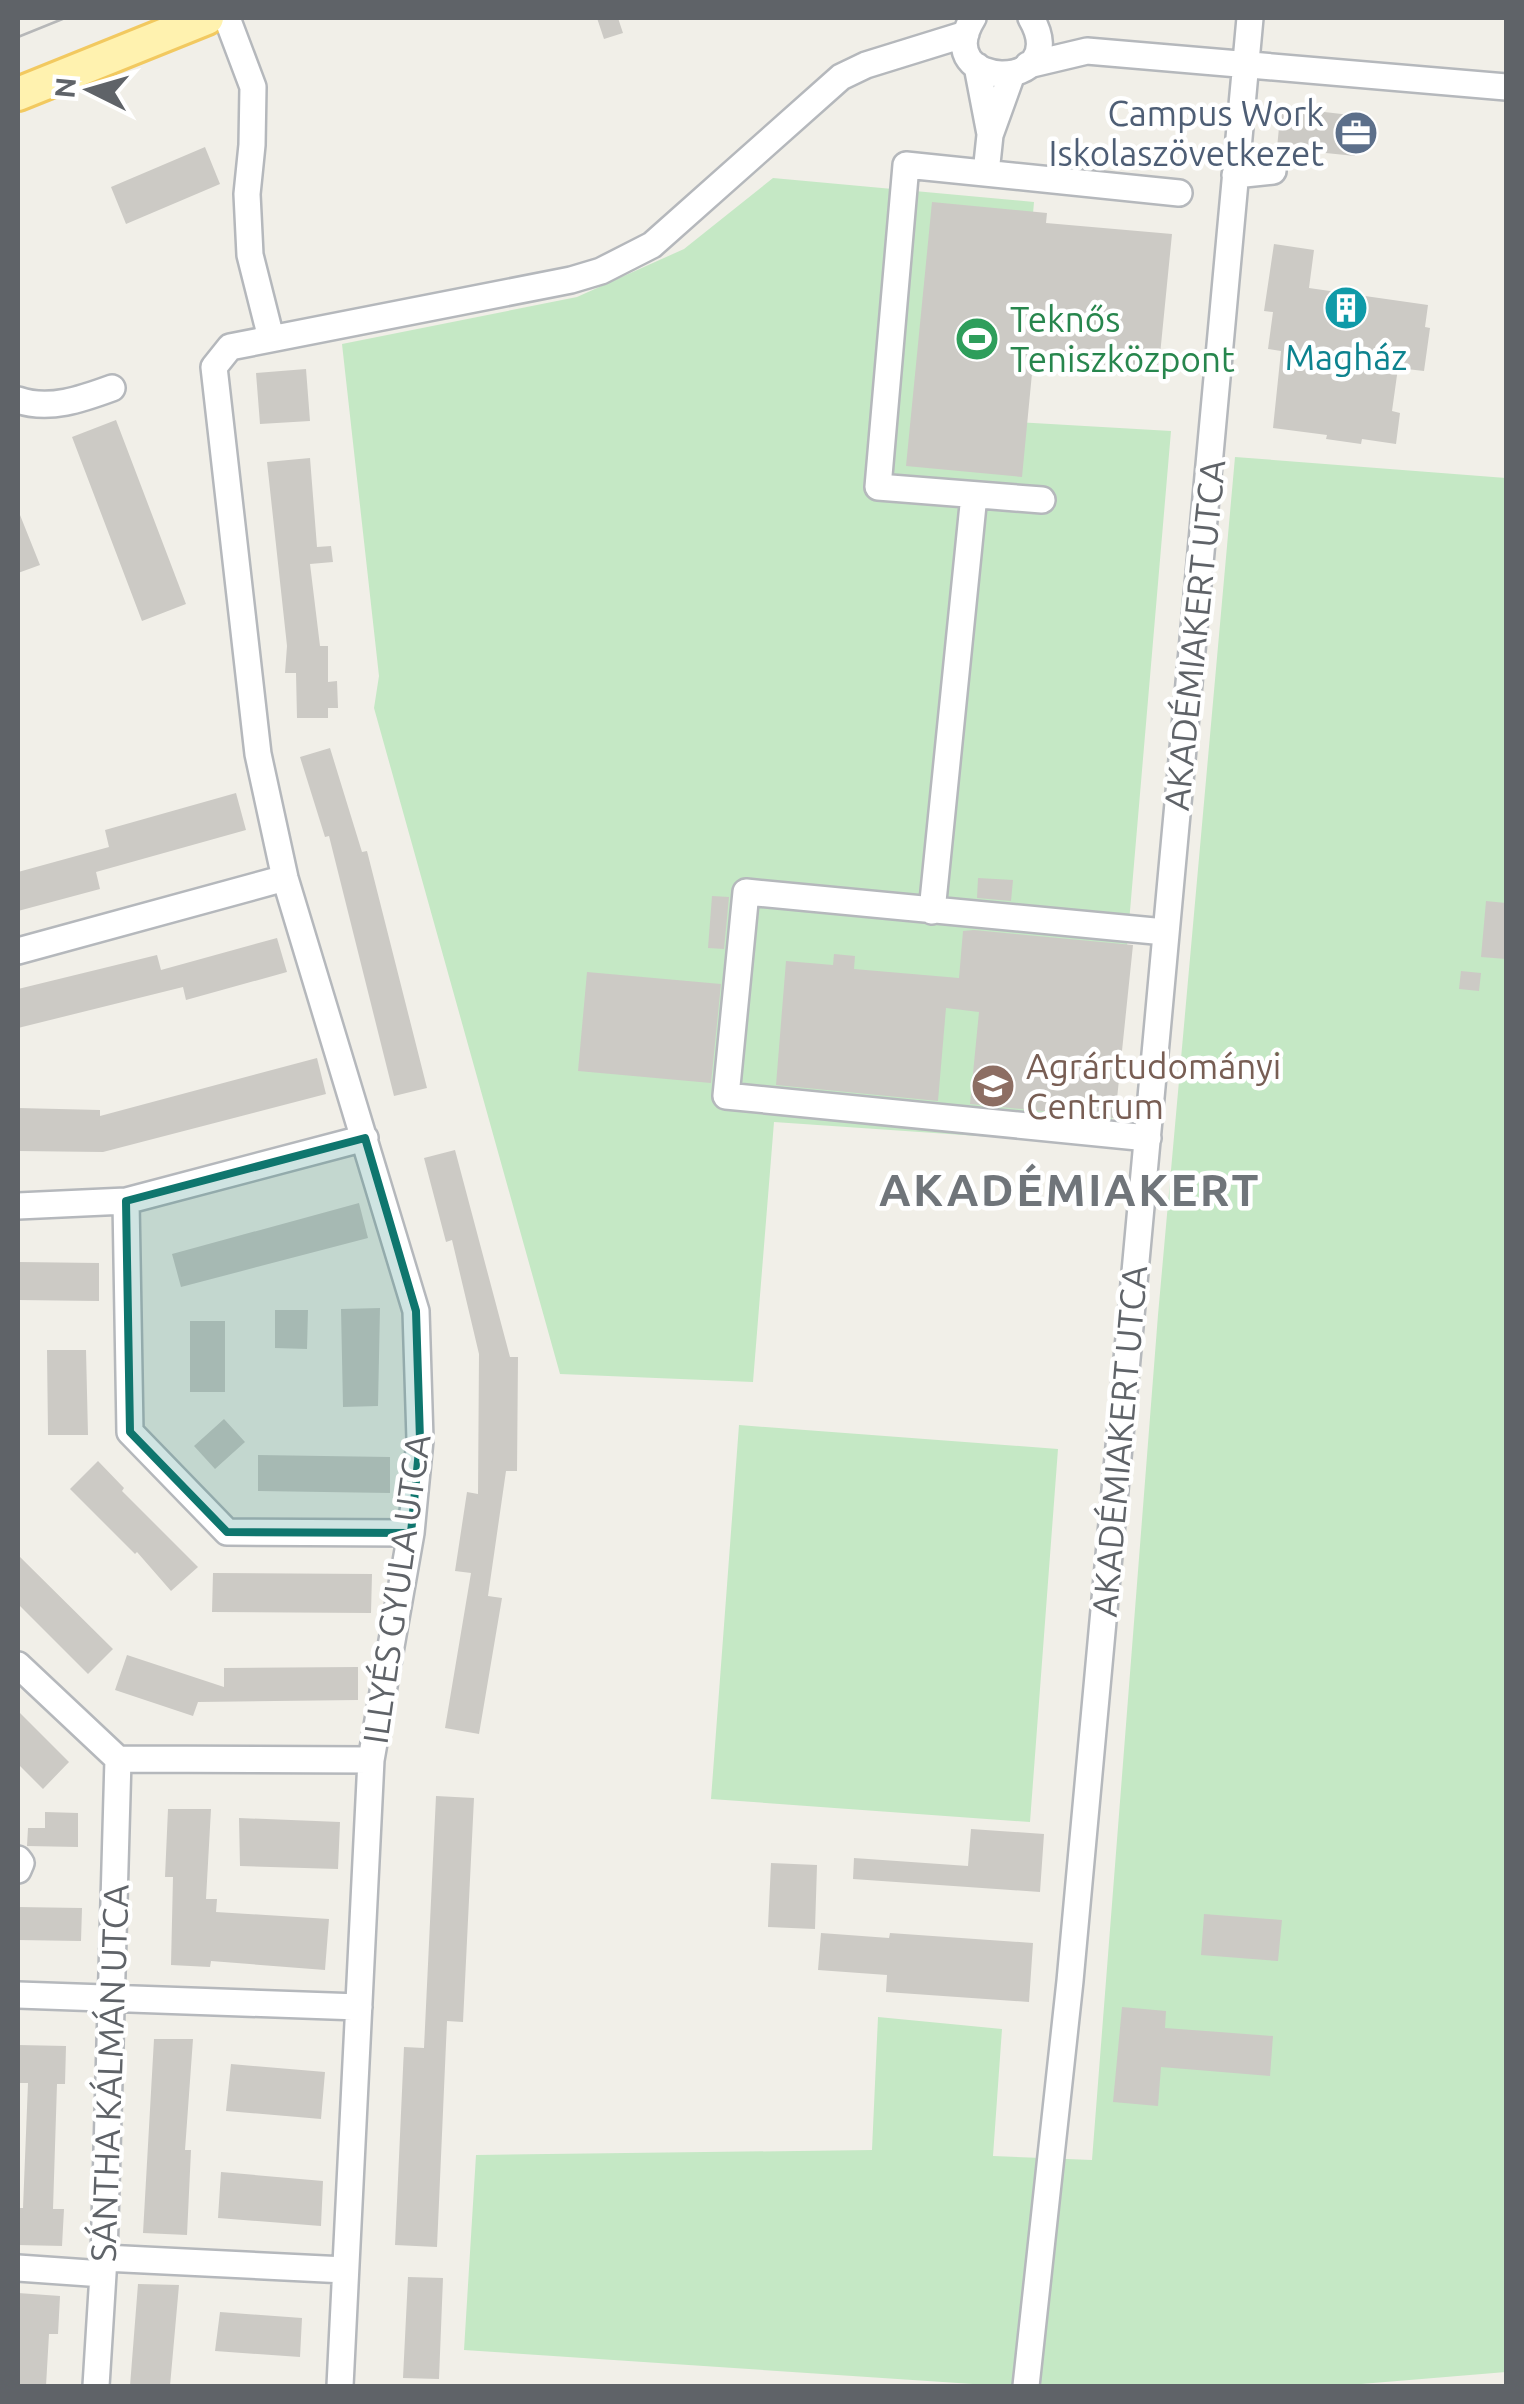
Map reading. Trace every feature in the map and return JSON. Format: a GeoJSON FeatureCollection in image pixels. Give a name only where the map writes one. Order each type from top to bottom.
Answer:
{"type":"FeatureCollection","features":[{"type":"Feature","properties":{"kind":"main road"},"geometry":{"type":"LineString","coordinates":[[18,94],[207,18]]}},
{"type":"Feature","properties":{"kind":"street"},"geometry":{"type":"LineString","coordinates":[[228,18],[254,87],[246,194],[250,255],[271,338]]}},
{"type":"Feature","properties":{"kind":"street","name":"AKADÉMIAKERT UTCA"},"geometry":{"type":"LineString","coordinates":[[1026,2386],[1070,1981],[1250,18]]}},
{"type":"Feature","properties":{"kind":"street"},"geometry":{"type":"LineString","coordinates":[[1033,20],[1088,51]]}},
{"type":"Feature","properties":{"kind":"street"},"geometry":{"type":"LineString","coordinates":[[990,136],[1020,70],[1038,45],[1033,20]]}},
{"type":"Feature","properties":{"kind":"street"},"geometry":{"type":"LineString","coordinates":[[971,44],[994,75],[1088,51],[1506,87]]}},
{"type":"Feature","properties":{"kind":"street"},"geometry":{"type":"LineString","coordinates":[[971,44],[990,136],[986,173]]}},
{"type":"Feature","properties":{"kind":"street","name":"ILLYÉS GYULA UTCA"},"geometry":{"type":"LineString","coordinates":[[340,2386],[372,1760],[410,1533],[420,1440],[416,1311],[286,878],[258,754],[214,367],[230,347],[601,271],[652,245],[841,77],[903,54],[971,44]]}},
{"type":"Feature","properties":{"kind":"street"},"geometry":{"type":"LineString","coordinates":[[1042,500],[878,487],[906,165],[1179,193]]}},
{"type":"Feature","properties":{"kind":"street"},"geometry":{"type":"LineString","coordinates":[[1235,175],[1273,171]]}},
{"type":"Feature","properties":{"kind":"street"},"geometry":{"type":"LineString","coordinates":[[18,400],[34,406],[78,400],[112,388]]}},
{"type":"Feature","properties":{"kind":"street"},"geometry":{"type":"LineString","coordinates":[[932,911],[974,495]]}},
{"type":"Feature","properties":{"kind":"street"},"geometry":{"type":"LineString","coordinates":[[18,950],[286,878]]}},
{"type":"Feature","properties":{"kind":"street"},"geometry":{"type":"LineString","coordinates":[[1148,1138],[726,1096],[746,892],[1165,932]]}},
{"type":"Feature","properties":{"kind":"street"},"geometry":{"type":"LineString","coordinates":[[18,1206],[126,1202],[365,1138]]}},
{"type":"Feature","properties":{"kind":"street"},"geometry":{"type":"LineString","coordinates":[[126,1202],[130,1432],[227,1532],[410,1533]]}},
{"type":"Feature","properties":{"kind":"street"},"geometry":{"type":"LineString","coordinates":[[18,1665],[118,1758],[372,1760]]}},
{"type":"Feature","properties":{"kind":"street","name":"SÁNTHA KÁLMÁN UTCA"},"geometry":{"type":"LineString","coordinates":[[96,2386],[104,2266],[118,1758]]}},
{"type":"Feature","properties":{"kind":"street"},"geometry":{"type":"LineString","coordinates":[[18,1859],[22,1863],[18,1870]]}},
{"type":"Feature","properties":{"kind":"street"},"geometry":{"type":"LineString","coordinates":[[18,1995],[359,2008]]}},
{"type":"Feature","properties":{"kind":"street"},"geometry":{"type":"LineString","coordinates":[[18,2268],[345,2270]]}},
{"type":"Feature","properties":{"kind":"highlighted area"},"geometry":{"type":"Polygon","coordinates":[[[365,1138],[416,1311],[420,1440],[411,1533],[227,1532],[130,1432],[126,1201],[365,1138]]]}},
{"type":"Feature","properties":{"kind":"green space"},"geometry":{"type":"Polygon","coordinates":[[[773,178],[1034,202],[1015,422],[1171,431],[1110,1145],[774,1122],[753,1382],[560,1374],[374,708],[379,676],[342,344],[577,297],[684,249],[773,178]]]}},
{"type":"Feature","properties":{"kind":"green space"},"geometry":{"type":"Polygon","coordinates":[[[1235,457],[1506,478],[1506,2372],[1337,2386],[1003,2386],[464,2350],[476,2155],[872,2150],[878,2017],[1002,2029],[993,2156],[1092,2160],[1158,1315],[1235,457]]]}},
{"type":"Feature","properties":{"kind":"green space"},"geometry":{"type":"Polygon","coordinates":[[[739,1425],[1058,1449],[1030,1822],[711,1799],[739,1425]]]}},
{"type":"Feature","properties":{"kind":"building"},"geometry":{"type":"Polygon","coordinates":[[[597,18],[618,18],[623,33],[604,39],[597,18]]]}},
{"type":"Feature","properties":{"kind":"building"},"geometry":{"type":"Polygon","coordinates":[[[1281,107],[1359,116],[1355,156],[1277,148],[1281,107]]]}},
{"type":"Feature","properties":{"kind":"building"},"geometry":{"type":"Polygon","coordinates":[[[205,147],[220,184],[126,224],[111,187],[205,147]]]}},
{"type":"Feature","properties":{"kind":"building","name":"Teknős Teniszközpont"},"geometry":{"type":"Polygon","coordinates":[[[932,202],[1047,213],[1046,223],[1172,234],[1158,375],[1033,363],[1022,477],[906,466],[932,202]]]}},
{"type":"Feature","properties":{"kind":"building"},"geometry":{"type":"Polygon","coordinates":[[[1274,244],[1314,250],[1309,288],[1428,305],[1425,327],[1430,328],[1424,371],[1398,368],[1392,411],[1400,413],[1396,444],[1362,439],[1361,444],[1273,428],[1281,351],[1268,349],[1273,312],[1264,311],[1274,244]]]}},
{"type":"Feature","properties":{"kind":"building"},"geometry":{"type":"Polygon","coordinates":[[[306,369],[310,421],[260,424],[256,373],[306,369]]]}},
{"type":"Feature","properties":{"kind":"building"},"geometry":{"type":"Polygon","coordinates":[[[116,420],[186,604],[142,621],[72,437],[116,420]]]}},
{"type":"Feature","properties":{"kind":"building"},"geometry":{"type":"Polygon","coordinates":[[[310,458],[317,547],[331,546],[333,562],[310,564],[320,646],[328,646],[328,682],[337,681],[338,708],[328,708],[328,718],[297,718],[296,673],[285,673],[287,646],[267,462],[310,458]]]}},
{"type":"Feature","properties":{"kind":"building"},"geometry":{"type":"Polygon","coordinates":[[[18,510],[40,565],[18,573],[18,510]]]}},
{"type":"Feature","properties":{"kind":"building"},"geometry":{"type":"Polygon","coordinates":[[[330,748],[362,852],[367,851],[427,1088],[394,1096],[329,836],[325,837],[300,757],[330,748]]]}},
{"type":"Feature","properties":{"kind":"building"},"geometry":{"type":"Polygon","coordinates":[[[236,793],[246,830],[96,872],[100,889],[18,911],[18,872],[109,847],[105,830],[236,793]]]}},
{"type":"Feature","properties":{"kind":"building"},"geometry":{"type":"Polygon","coordinates":[[[978,878],[1013,880],[1011,901],[977,898],[978,878]]]}},
{"type":"Feature","properties":{"kind":"building"},"geometry":{"type":"Polygon","coordinates":[[[712,896],[729,897],[724,949],[708,948],[712,896]]]}},
{"type":"Feature","properties":{"kind":"building"},"geometry":{"type":"Polygon","coordinates":[[[1486,901],[1506,903],[1506,959],[1481,957],[1486,901]]]}},
{"type":"Feature","properties":{"kind":"building"},"geometry":{"type":"Polygon","coordinates":[[[963,931],[1133,945],[1115,1118],[970,1104],[979,1012],[946,1008],[938,1101],[776,1085],[786,961],[833,965],[834,954],[855,956],[854,969],[959,978],[963,931]]]}},
{"type":"Feature","properties":{"kind":"building"},"geometry":{"type":"Polygon","coordinates":[[[277,938],[287,972],[186,1000],[183,987],[18,1028],[18,989],[157,955],[161,970],[277,938]]]}},
{"type":"Feature","properties":{"kind":"building"},"geometry":{"type":"Polygon","coordinates":[[[1461,971],[1481,973],[1479,991],[1459,989],[1461,971]]]}},
{"type":"Feature","properties":{"kind":"building"},"geometry":{"type":"Polygon","coordinates":[[[587,972],[721,984],[711,1083],[578,1071],[587,972]]]}},
{"type":"Feature","properties":{"kind":"building"},"geometry":{"type":"Polygon","coordinates":[[[317,1058],[326,1094],[103,1152],[18,1151],[18,1108],[100,1110],[100,1116],[317,1058]]]}},
{"type":"Feature","properties":{"kind":"building"},"geometry":{"type":"Polygon","coordinates":[[[455,1150],[510,1357],[518,1357],[517,1471],[506,1471],[488,1596],[502,1598],[479,1734],[445,1728],[471,1573],[455,1571],[467,1492],[478,1494],[479,1354],[452,1240],[446,1242],[424,1158],[455,1150]]]}},
{"type":"Feature","properties":{"kind":"building"},"geometry":{"type":"Polygon","coordinates":[[[359,1203],[368,1238],[181,1287],[172,1254],[359,1203]]]}},
{"type":"Feature","properties":{"kind":"building"},"geometry":{"type":"Polygon","coordinates":[[[18,1262],[99,1263],[99,1301],[18,1300],[18,1262]]]}},
{"type":"Feature","properties":{"kind":"building"},"geometry":{"type":"Polygon","coordinates":[[[380,1308],[378,1406],[343,1407],[341,1309],[380,1308]]]}},
{"type":"Feature","properties":{"kind":"building"},"geometry":{"type":"Polygon","coordinates":[[[275,1310],[308,1310],[307,1349],[275,1348],[275,1310]]]}},
{"type":"Feature","properties":{"kind":"building"},"geometry":{"type":"Polygon","coordinates":[[[190,1321],[225,1321],[225,1392],[190,1392],[190,1321]]]}},
{"type":"Feature","properties":{"kind":"building"},"geometry":{"type":"Polygon","coordinates":[[[47,1350],[86,1350],[88,1435],[48,1435],[47,1350]]]}},
{"type":"Feature","properties":{"kind":"building"},"geometry":{"type":"Polygon","coordinates":[[[224,1419],[245,1442],[215,1469],[194,1446],[224,1419]]]}},
{"type":"Feature","properties":{"kind":"building"},"geometry":{"type":"Polygon","coordinates":[[[258,1455],[390,1457],[390,1493],[258,1491],[258,1455]]]}},
{"type":"Feature","properties":{"kind":"building"},"geometry":{"type":"Polygon","coordinates":[[[98,1461],[124,1488],[122,1491],[198,1567],[171,1591],[137,1552],[70,1489],[98,1461]]]}},
{"type":"Feature","properties":{"kind":"building"},"geometry":{"type":"Polygon","coordinates":[[[18,1555],[113,1649],[88,1674],[18,1604],[18,1555]]]}},
{"type":"Feature","properties":{"kind":"building"},"geometry":{"type":"Polygon","coordinates":[[[213,1573],[372,1574],[371,1613],[212,1612],[213,1573]]]}},
{"type":"Feature","properties":{"kind":"building"},"geometry":{"type":"Polygon","coordinates":[[[127,1655],[224,1687],[224,1668],[358,1667],[358,1700],[198,1702],[193,1716],[115,1690],[127,1655]]]}},
{"type":"Feature","properties":{"kind":"building"},"geometry":{"type":"Polygon","coordinates":[[[18,1711],[69,1762],[43,1789],[18,1764],[18,1711]]]}},
{"type":"Feature","properties":{"kind":"building"},"geometry":{"type":"Polygon","coordinates":[[[436,1796],[474,1798],[463,2022],[447,2021],[437,2247],[395,2245],[404,2047],[424,2048],[436,1796]]]}},
{"type":"Feature","properties":{"kind":"building"},"geometry":{"type":"Polygon","coordinates":[[[168,1809],[211,1809],[206,1899],[217,1899],[216,1912],[329,1919],[325,1970],[211,1961],[210,1967],[171,1965],[173,1877],[165,1877],[168,1809]]]}},
{"type":"Feature","properties":{"kind":"building"},"geometry":{"type":"Polygon","coordinates":[[[45,1812],[78,1813],[78,1847],[27,1846],[28,1828],[45,1828],[45,1812]]]}},
{"type":"Feature","properties":{"kind":"building"},"geometry":{"type":"Polygon","coordinates":[[[239,1818],[340,1822],[338,1869],[240,1866],[239,1818]]]}},
{"type":"Feature","properties":{"kind":"building"},"geometry":{"type":"Polygon","coordinates":[[[971,1829],[1044,1834],[1040,1892],[853,1879],[854,1858],[968,1866],[971,1829]]]}},
{"type":"Feature","properties":{"kind":"building"},"geometry":{"type":"Polygon","coordinates":[[[771,1863],[817,1865],[815,1929],[768,1927],[771,1863]]]}},
{"type":"Feature","properties":{"kind":"building"},"geometry":{"type":"Polygon","coordinates":[[[18,1907],[82,1908],[81,1941],[18,1940],[18,1907]]]}},
{"type":"Feature","properties":{"kind":"building"},"geometry":{"type":"Polygon","coordinates":[[[1204,1914],[1282,1920],[1278,1961],[1201,1955],[1204,1914]]]}},
{"type":"Feature","properties":{"kind":"building"},"geometry":{"type":"Polygon","coordinates":[[[821,1933],[889,1938],[890,1933],[1033,1943],[1029,2002],[886,1992],[887,1975],[818,1970],[821,1933]]]}},
{"type":"Feature","properties":{"kind":"building"},"geometry":{"type":"Polygon","coordinates":[[[1122,2007],[1166,2011],[1165,2028],[1273,2036],[1270,2076],[1161,2067],[1158,2106],[1113,2102],[1122,2007]]]}},
{"type":"Feature","properties":{"kind":"building"},"geometry":{"type":"Polygon","coordinates":[[[154,2039],[193,2039],[185,2150],[191,2150],[187,2235],[143,2233],[154,2039]]]}},
{"type":"Feature","properties":{"kind":"building"},"geometry":{"type":"Polygon","coordinates":[[[18,2045],[66,2046],[65,2084],[57,2084],[53,2209],[64,2209],[62,2246],[18,2245],[28,2083],[18,2083],[18,2045]]]}},
{"type":"Feature","properties":{"kind":"building"},"geometry":{"type":"Polygon","coordinates":[[[231,2064],[325,2072],[321,2119],[226,2111],[231,2064]]]}},
{"type":"Feature","properties":{"kind":"building"},"geometry":{"type":"Polygon","coordinates":[[[221,2172],[323,2181],[321,2226],[218,2218],[221,2172]]]}},
{"type":"Feature","properties":{"kind":"building"},"geometry":{"type":"Polygon","coordinates":[[[408,2277],[443,2278],[439,2379],[403,2378],[408,2277]]]}},
{"type":"Feature","properties":{"kind":"building"},"geometry":{"type":"Polygon","coordinates":[[[138,2284],[179,2285],[170,2386],[130,2386],[138,2284]]]}},
{"type":"Feature","properties":{"kind":"building"},"geometry":{"type":"Polygon","coordinates":[[[18,2293],[60,2296],[58,2334],[49,2334],[46,2386],[18,2386],[18,2293]]]}},
{"type":"Feature","properties":{"kind":"building"},"geometry":{"type":"Polygon","coordinates":[[[220,2312],[302,2318],[300,2357],[215,2351],[220,2312]]]}},
{"type":"Feature","properties":{"kind":"tram line"},"geometry":{"type":"LineString","coordinates":[[18,37],[65,18]]}},
{"type":"Feature","properties":{"kind":"place","name":"Campus Work Iskolaszövetkezet"},"geometry":{"type":"Point","coordinates":[1356,133]}},
{"type":"Feature","properties":{"kind":"place","name":"Magház"},"geometry":{"type":"Point","coordinates":[1346,308]}},
{"type":"Feature","properties":{"kind":"place","name":"Teknős Teniszközpont"},"geometry":{"type":"Point","coordinates":[977,339]}},
{"type":"Feature","properties":{"kind":"place","name":"Agrártudományi Centrum"},"geometry":{"type":"Point","coordinates":[993,1086]}},
{"type":"Feature","properties":{"kind":"district","name":"AKADÉMIAKERT"},"geometry":{"type":"Point","coordinates":[1070,1189]}}]}
